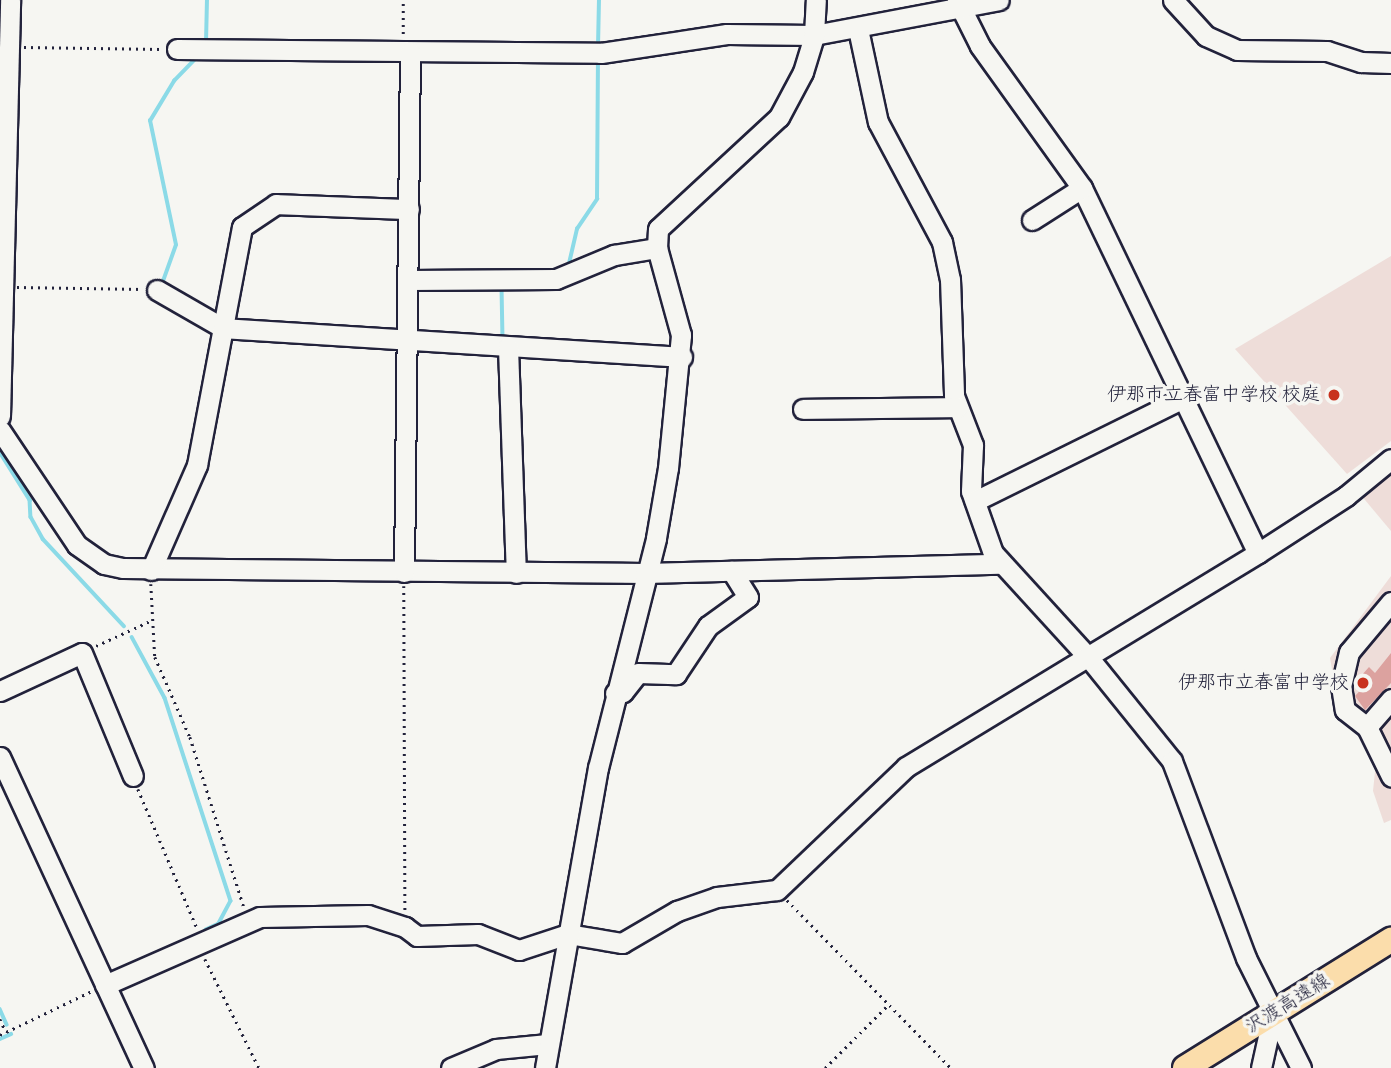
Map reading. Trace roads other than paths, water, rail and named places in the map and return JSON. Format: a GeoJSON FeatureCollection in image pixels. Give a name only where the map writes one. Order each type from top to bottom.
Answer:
{"type":"FeatureCollection","features":[{"type":"Feature","properties":{"kind":"main road","name":"沢渡高遠線"},"geometry":{"type":"LineString","coordinates":[[1185,1068],[1391,940]]}},
{"type":"Feature","properties":{"kind":"street"},"geometry":{"type":"LineString","coordinates":[[0,416],[10,0]]}},
{"type":"Feature","properties":{"kind":"street"},"geometry":{"type":"LineString","coordinates":[[545,1068],[615,693],[668,468],[673,393],[682,357],[676,307],[657,248],[658,229],[779,117],[803,72],[814,35],[816,0]]}},
{"type":"Feature","properties":{"kind":"street"},"geometry":{"type":"LineString","coordinates":[[177,49],[598,53],[727,34],[814,35],[858,29],[958,4],[999,0]]}},
{"type":"Feature","properties":{"kind":"street"},"geometry":{"type":"LineString","coordinates":[[1173,0],[1206,36],[1237,50],[1327,51],[1362,62],[1391,62]]}},
{"type":"Feature","properties":{"kind":"street"},"geometry":{"type":"LineString","coordinates":[[958,4],[979,46],[1082,188],[1258,553]]}},
{"type":"Feature","properties":{"kind":"street"},"geometry":{"type":"LineString","coordinates":[[858,29],[878,122],[942,242],[950,279],[957,407],[973,445],[975,501],[999,564],[1089,658],[1172,761],[1246,958],[1301,1068]]}},
{"type":"Feature","properties":{"kind":"street"},"geometry":{"type":"LineString","coordinates":[[404,572],[410,279],[406,52]]}},
{"type":"Feature","properties":{"kind":"street"},"geometry":{"type":"LineString","coordinates":[[1032,220],[1082,188]]}},
{"type":"Feature","properties":{"kind":"street"},"geometry":{"type":"LineString","coordinates":[[151,570],[197,465],[239,237],[248,220],[276,204],[409,209]]}},
{"type":"Feature","properties":{"kind":"street"},"geometry":{"type":"LineString","coordinates":[[410,279],[556,279],[614,255],[657,248]]}},
{"type":"Feature","properties":{"kind":"street"},"geometry":{"type":"LineString","coordinates":[[159,291],[223,328],[682,357]]}},
{"type":"Feature","properties":{"kind":"street"},"geometry":{"type":"LineString","coordinates":[[508,347],[516,573]]}},
{"type":"Feature","properties":{"kind":"street"},"geometry":{"type":"LineString","coordinates":[[975,501],[1183,398]]}},
{"type":"Feature","properties":{"kind":"street"},"geometry":{"type":"LineString","coordinates":[[803,409],[957,407]]}},
{"type":"Feature","properties":{"kind":"street"},"geometry":{"type":"LineString","coordinates":[[0,430],[66,531],[88,555],[104,564],[151,570],[516,573],[732,571],[869,564],[999,564]]}},
{"type":"Feature","properties":{"kind":"street"},"geometry":{"type":"LineString","coordinates":[[105,985],[249,920],[368,915],[405,927],[429,939],[478,934],[519,950],[568,934],[622,943],[677,911],[717,897],[777,890],[906,767],[1258,553],[1346,496],[1391,459]]}},
{"type":"Feature","properties":{"kind":"street"},"geometry":{"type":"LineString","coordinates":[[615,693],[623,692],[638,673],[676,674],[708,626],[748,597],[732,571]]}},
{"type":"Feature","properties":{"kind":"street"},"geometry":{"type":"LineString","coordinates":[[1391,602],[1349,652],[1342,687],[1345,710],[1367,727],[1391,776]]}},
{"type":"Feature","properties":{"kind":"street"},"geometry":{"type":"LineString","coordinates":[[0,691],[82,653],[133,776]]}},
{"type":"Feature","properties":{"kind":"street"},"geometry":{"type":"LineString","coordinates":[[1367,727],[1391,699]]}},
{"type":"Feature","properties":{"kind":"street"},"geometry":{"type":"LineString","coordinates":[[0,757],[144,1068]]}},
{"type":"Feature","properties":{"kind":"street"},"geometry":{"type":"LineString","coordinates":[[1261,1068],[1273,1014]]}},
{"type":"Feature","properties":{"kind":"street"},"geometry":{"type":"LineString","coordinates":[[451,1068],[496,1049],[548,1044]]}},
{"type":"Feature","properties":{"kind":"waterway"},"geometry":{"type":"LineString","coordinates":[[206,43],[207,0]]}},
{"type":"Feature","properties":{"kind":"waterway"},"geometry":{"type":"LineString","coordinates":[[598,47],[599,0]]}},
{"type":"Feature","properties":{"kind":"waterway"},"geometry":{"type":"LineString","coordinates":[[162,284],[176,245],[150,121],[174,81],[197,57]]}},
{"type":"Feature","properties":{"kind":"waterway"},"geometry":{"type":"LineString","coordinates":[[568,268],[577,229],[597,199],[598,58]]}},
{"type":"Feature","properties":{"kind":"waterway"},"geometry":{"type":"LineString","coordinates":[[502,287],[503,339]]}},
{"type":"Feature","properties":{"kind":"waterway"},"geometry":{"type":"LineString","coordinates":[[0,452],[30,500],[31,517],[43,539],[124,626]]}},
{"type":"Feature","properties":{"kind":"waterway"},"geometry":{"type":"LineString","coordinates":[[132,637],[165,698],[231,901],[219,924],[206,930]]}},
{"type":"Feature","properties":{"kind":"waterway"},"geometry":{"type":"LineString","coordinates":[[0,1009],[7,1025]]}},
{"type":"Feature","properties":{"kind":"waterway"},"geometry":{"type":"LineString","coordinates":[[0,1039],[11,1034]]}},
{"type":"Feature","properties":{"kind":"place","name":"伊那市立春富中学校 校庭"},"geometry":{"type":"Point","coordinates":[1334,395]}},
{"type":"Feature","properties":{"kind":"place","name":"伊那市立春富中学校"},"geometry":{"type":"Point","coordinates":[1363,683]}}]}
